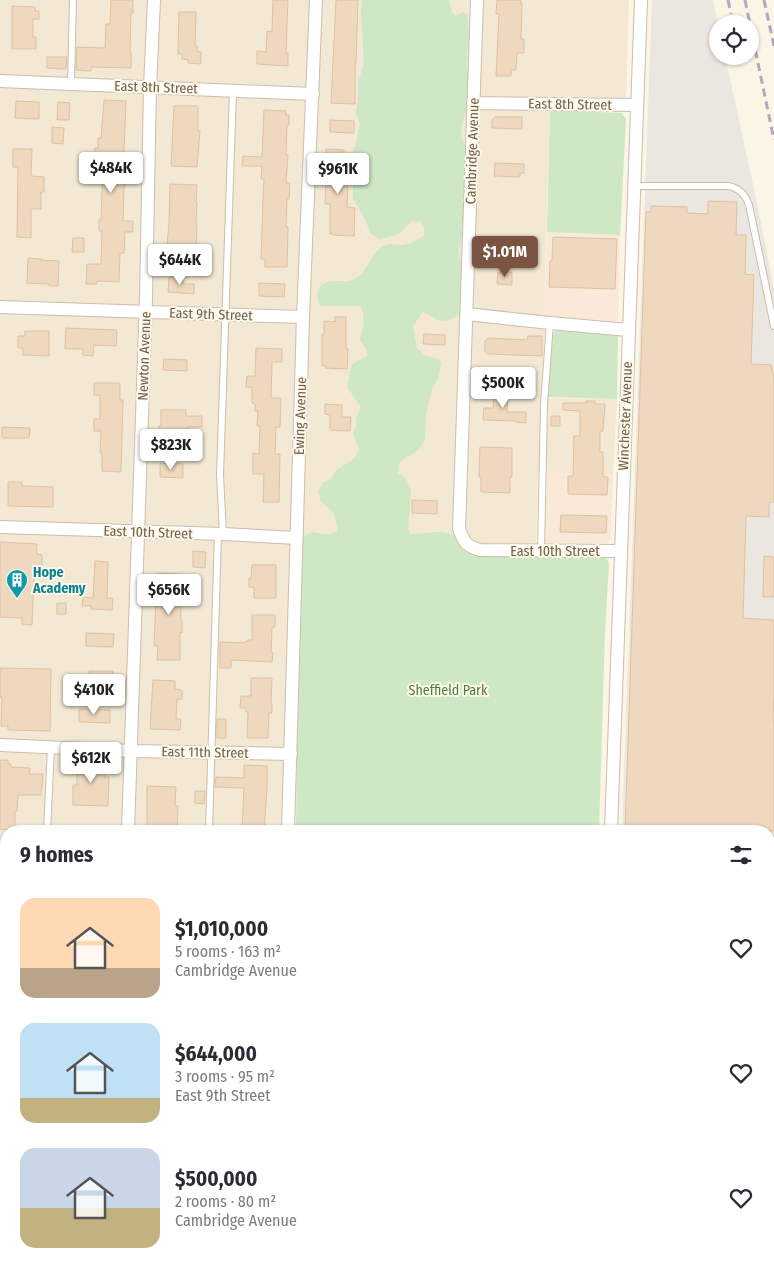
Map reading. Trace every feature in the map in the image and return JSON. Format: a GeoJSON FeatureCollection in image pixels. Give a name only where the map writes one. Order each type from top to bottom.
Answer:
{"type":"FeatureCollection","features":[{"type":"Feature","properties":{"kind":"street","name":"Newton Avenue"},"geometry":{"type":"LineString","coordinates":[[128,825],[154,0]]}},
{"type":"Feature","properties":{"kind":"street","name":"Ewing Avenue"},"geometry":{"type":"LineString","coordinates":[[288,825],[303,318],[316,0]]}},
{"type":"Feature","properties":{"kind":"street","name":"Cambridge Avenue"},"geometry":{"type":"LineString","coordinates":[[463,540],[459,529],[477,0]]}},
{"type":"Feature","properties":{"kind":"street","name":"Winchester Avenue"},"geometry":{"type":"LineString","coordinates":[[611,825],[641,0]]}},
{"type":"Feature","properties":{"kind":"street","name":"East 8th Street"},"geometry":{"type":"LineString","coordinates":[[0,81],[313,94]]}},
{"type":"Feature","properties":{"kind":"street","name":"East 8th Street"},"geometry":{"type":"LineString","coordinates":[[473,103],[637,105]]}},
{"type":"Feature","properties":{"kind":"street","name":"East 9th Street"},"geometry":{"type":"LineString","coordinates":[[0,307],[303,318]]}},
{"type":"Feature","properties":{"kind":"street"},"geometry":{"type":"LineString","coordinates":[[467,314],[628,330]]}},
{"type":"Feature","properties":{"kind":"street","name":"East 10th Street"},"geometry":{"type":"LineString","coordinates":[[0,527],[296,538]]}},
{"type":"Feature","properties":{"kind":"street","name":"East 10th Street"},"geometry":{"type":"LineString","coordinates":[[463,540],[471,547],[480,550],[621,551]]}},
{"type":"Feature","properties":{"kind":"street","name":"East 11th Street"},"geometry":{"type":"LineString","coordinates":[[0,745],[130,751],[291,754]]}},
{"type":"Feature","properties":{"kind":"lane"},"geometry":{"type":"LineString","coordinates":[[71,84],[73,0]]}},
{"type":"Feature","properties":{"kind":"lane"},"geometry":{"type":"LineString","coordinates":[[209,825],[233,90]]}},
{"type":"Feature","properties":{"kind":"lane"},"geometry":{"type":"LineString","coordinates":[[634,186],[728,186],[735,187],[744,195],[749,205],[774,326]]}},
{"type":"Feature","properties":{"kind":"lane"},"geometry":{"type":"LineString","coordinates":[[541,550],[544,404],[550,323]]}},
{"type":"Feature","properties":{"kind":"lane"},"geometry":{"type":"LineString","coordinates":[[47,825],[51,747]]}},
{"type":"Feature","properties":{"kind":"shaded area"},"geometry":{"type":"Polygon","coordinates":[[[0,0],[629,0],[626,97],[623,100],[550,98],[545,331],[541,398],[617,399],[613,474],[538,473],[536,543],[289,545],[291,567],[282,825],[0,825],[0,0]]]}},
{"type":"Feature","properties":{"kind":"shaded area"},"geometry":{"type":"Polygon","coordinates":[[[652,0],[713,0],[716,15],[709,15],[709,65],[727,65],[774,290],[774,825],[622,825],[652,0]]]}},
{"type":"Feature","properties":{"kind":"shaded area"},"geometry":{"type":"Polygon","coordinates":[[[547,232],[620,235],[618,321],[612,323],[544,316],[547,232]]]}},
{"type":"Feature","properties":{"kind":"shaded area"},"geometry":{"type":"Polygon","coordinates":[[[547,473],[613,474],[611,539],[607,543],[545,544],[547,473]]]}},
{"type":"Feature","properties":{"kind":"green space","name":"Sheffield Park"},"geometry":{"type":"Polygon","coordinates":[[[362,0],[449,0],[452,12],[456,16],[463,12],[467,14],[469,35],[466,64],[469,80],[468,108],[462,123],[461,137],[465,146],[465,179],[461,244],[458,251],[461,263],[462,310],[459,315],[443,321],[437,320],[423,312],[413,326],[417,348],[426,356],[439,359],[441,363],[438,379],[432,389],[426,414],[425,440],[420,448],[399,463],[398,473],[405,478],[411,491],[408,529],[410,534],[441,532],[450,534],[465,547],[603,556],[608,560],[599,825],[296,825],[299,545],[305,536],[312,532],[328,534],[338,531],[334,514],[321,502],[318,491],[323,483],[331,479],[336,470],[354,459],[359,451],[353,434],[356,418],[361,407],[347,387],[352,364],[368,356],[360,340],[364,320],[361,306],[321,306],[317,293],[319,288],[325,283],[349,281],[359,276],[382,247],[390,244],[402,245],[424,236],[424,227],[420,221],[412,221],[400,233],[379,239],[370,233],[366,221],[353,199],[353,184],[350,173],[351,157],[360,124],[356,113],[358,82],[364,63],[362,0]]]}},
{"type":"Feature","properties":{"kind":"green space"},"geometry":{"type":"Polygon","coordinates":[[[550,110],[622,113],[626,119],[620,235],[547,232],[550,110]]]}},
{"type":"Feature","properties":{"kind":"green space"},"geometry":{"type":"Polygon","coordinates":[[[557,329],[615,333],[618,336],[617,399],[548,397],[553,334],[557,329]]]}},
{"type":"Feature","properties":{"kind":"building"},"geometry":{"type":"Polygon","coordinates":[[[111,0],[133,0],[133,13],[131,13],[131,68],[91,67],[91,71],[76,70],[77,47],[105,48],[106,24],[110,24],[111,0]]]}},
{"type":"Feature","properties":{"kind":"building"},"geometry":{"type":"Polygon","coordinates":[[[273,0],[288,0],[286,53],[288,53],[288,66],[257,64],[257,51],[266,52],[267,31],[272,32],[273,0]]]}},
{"type":"Feature","properties":{"kind":"building"},"geometry":{"type":"Polygon","coordinates":[[[336,0],[358,0],[355,104],[331,103],[336,0]]]}},
{"type":"Feature","properties":{"kind":"building"},"geometry":{"type":"Polygon","coordinates":[[[497,0],[521,0],[520,3],[522,3],[521,39],[524,39],[524,53],[517,53],[516,70],[511,70],[511,76],[496,76],[499,14],[496,14],[497,0]]]}},
{"type":"Feature","properties":{"kind":"building"},"geometry":{"type":"Polygon","coordinates":[[[12,6],[35,7],[35,11],[39,11],[39,19],[33,19],[33,37],[36,37],[36,49],[12,49],[12,6]]]}},
{"type":"Feature","properties":{"kind":"building"},"geometry":{"type":"Polygon","coordinates":[[[179,12],[196,12],[195,46],[197,46],[197,51],[201,52],[201,64],[188,63],[188,60],[182,59],[182,54],[178,54],[179,12]]]}},
{"type":"Feature","properties":{"kind":"building"},"geometry":{"type":"Polygon","coordinates":[[[47,57],[67,57],[66,69],[47,68],[47,57]]]}},
{"type":"Feature","properties":{"kind":"building"},"geometry":{"type":"Polygon","coordinates":[[[104,100],[126,101],[123,174],[126,174],[123,221],[133,221],[133,232],[125,232],[124,253],[120,253],[119,282],[97,281],[97,284],[86,284],[87,264],[101,264],[102,231],[99,231],[99,220],[101,220],[103,161],[94,161],[95,148],[98,148],[98,138],[101,138],[104,100]]]}},
{"type":"Feature","properties":{"kind":"building"},"geometry":{"type":"Polygon","coordinates":[[[16,101],[39,102],[39,119],[15,118],[16,101]]]}},
{"type":"Feature","properties":{"kind":"building"},"geometry":{"type":"Polygon","coordinates":[[[58,102],[70,103],[69,120],[57,120],[58,102]]]}},
{"type":"Feature","properties":{"kind":"building"},"geometry":{"type":"Polygon","coordinates":[[[174,106],[198,106],[198,131],[200,131],[197,167],[171,166],[174,106]]]}},
{"type":"Feature","properties":{"kind":"building"},"geometry":{"type":"Polygon","coordinates":[[[264,110],[286,111],[286,115],[289,115],[286,155],[288,155],[286,183],[290,183],[289,199],[287,199],[286,227],[288,227],[287,267],[265,267],[265,259],[261,259],[264,179],[261,179],[262,166],[242,166],[243,156],[262,157],[264,110]]]}},
{"type":"Feature","properties":{"kind":"building"},"geometry":{"type":"Polygon","coordinates":[[[495,117],[522,117],[522,129],[492,128],[492,120],[495,117]]]}},
{"type":"Feature","properties":{"kind":"building"},"geometry":{"type":"Polygon","coordinates":[[[330,120],[354,121],[354,133],[330,132],[330,120]]]}},
{"type":"Feature","properties":{"kind":"building"},"geometry":{"type":"Polygon","coordinates":[[[52,127],[64,128],[63,144],[52,143],[52,127]]]}},
{"type":"Feature","properties":{"kind":"building"},"geometry":{"type":"Polygon","coordinates":[[[13,149],[32,149],[31,176],[44,177],[44,192],[41,192],[41,209],[31,209],[31,238],[17,237],[18,167],[13,167],[13,149]]]}},
{"type":"Feature","properties":{"kind":"building"},"geometry":{"type":"Polygon","coordinates":[[[326,149],[344,150],[344,184],[348,184],[347,207],[355,208],[354,236],[330,234],[330,204],[325,204],[326,180],[323,180],[326,149]]]}},
{"type":"Feature","properties":{"kind":"building"},"geometry":{"type":"Polygon","coordinates":[[[495,163],[524,164],[524,173],[520,173],[520,177],[494,176],[495,163]]]}},
{"type":"Feature","properties":{"kind":"building"},"geometry":{"type":"Polygon","coordinates":[[[170,184],[197,185],[196,261],[166,259],[170,184]]]}},
{"type":"Feature","properties":{"kind":"building"},"geometry":{"type":"Polygon","coordinates":[[[708,201],[737,202],[736,235],[746,235],[745,274],[754,275],[751,364],[771,365],[774,378],[774,502],[769,502],[769,517],[746,516],[743,618],[774,620],[774,825],[625,825],[646,212],[651,212],[651,206],[687,207],[687,213],[708,214],[708,201]]]}},
{"type":"Feature","properties":{"kind":"building"},"geometry":{"type":"Polygon","coordinates":[[[553,237],[617,239],[615,289],[549,287],[553,237]]]}},
{"type":"Feature","properties":{"kind":"building"},"geometry":{"type":"Polygon","coordinates":[[[73,238],[84,238],[84,252],[72,252],[73,238]]]}},
{"type":"Feature","properties":{"kind":"building"},"geometry":{"type":"Polygon","coordinates":[[[28,258],[59,261],[58,286],[27,283],[28,258]]]}},
{"type":"Feature","properties":{"kind":"building"},"geometry":{"type":"Polygon","coordinates":[[[498,272],[512,272],[512,285],[497,284],[498,272]]]}},
{"type":"Feature","properties":{"kind":"building"},"geometry":{"type":"Polygon","coordinates":[[[169,277],[183,277],[183,284],[194,284],[194,294],[168,292],[169,277]]]}},
{"type":"Feature","properties":{"kind":"building"},"geometry":{"type":"Polygon","coordinates":[[[259,283],[285,284],[284,297],[259,296],[259,283]]]}},
{"type":"Feature","properties":{"kind":"building"},"geometry":{"type":"Polygon","coordinates":[[[335,317],[346,317],[347,369],[325,368],[326,366],[322,366],[324,321],[335,322],[335,317]]]}},
{"type":"Feature","properties":{"kind":"building"},"geometry":{"type":"Polygon","coordinates":[[[66,328],[117,330],[116,346],[94,345],[93,356],[83,355],[83,349],[65,349],[66,328]]]}},
{"type":"Feature","properties":{"kind":"building"},"geometry":{"type":"Polygon","coordinates":[[[25,331],[49,331],[49,356],[23,355],[23,348],[18,348],[18,336],[25,336],[25,331]]]}},
{"type":"Feature","properties":{"kind":"building"},"geometry":{"type":"Polygon","coordinates":[[[424,334],[445,335],[445,345],[423,344],[424,334]]]}},
{"type":"Feature","properties":{"kind":"building"},"geometry":{"type":"Polygon","coordinates":[[[528,336],[542,336],[542,356],[487,354],[485,351],[485,341],[488,338],[527,340],[528,336]]]}},
{"type":"Feature","properties":{"kind":"building"},"geometry":{"type":"Polygon","coordinates":[[[256,348],[282,349],[282,362],[272,362],[271,398],[281,398],[280,427],[276,427],[275,454],[280,454],[279,502],[263,502],[264,474],[253,474],[253,453],[259,454],[260,426],[257,426],[258,411],[255,411],[255,404],[252,403],[252,387],[246,387],[247,376],[255,376],[256,348]]]}},
{"type":"Feature","properties":{"kind":"building"},"geometry":{"type":"Polygon","coordinates":[[[164,359],[187,360],[187,371],[163,370],[164,359]]]}},
{"type":"Feature","properties":{"kind":"building"},"geometry":{"type":"Polygon","coordinates":[[[94,383],[120,383],[120,400],[123,400],[121,472],[102,471],[102,453],[100,453],[101,431],[94,431],[94,419],[100,419],[100,395],[94,395],[94,383]]]}},
{"type":"Feature","properties":{"kind":"building"},"geometry":{"type":"Polygon","coordinates":[[[494,389],[508,389],[507,412],[526,412],[526,423],[483,420],[484,408],[493,408],[494,389]]]}},
{"type":"Feature","properties":{"kind":"building"},"geometry":{"type":"Polygon","coordinates":[[[586,401],[595,401],[595,404],[605,404],[603,431],[600,431],[600,452],[603,452],[603,477],[608,477],[607,495],[568,494],[568,476],[573,476],[574,436],[580,436],[580,411],[563,410],[563,403],[586,403],[586,401]]]}},
{"type":"Feature","properties":{"kind":"building"},"geometry":{"type":"Polygon","coordinates":[[[325,404],[342,405],[342,417],[351,417],[350,431],[330,430],[330,415],[325,414],[325,404]]]}},
{"type":"Feature","properties":{"kind":"building"},"geometry":{"type":"Polygon","coordinates":[[[161,410],[186,410],[186,416],[202,416],[202,427],[188,427],[187,441],[158,440],[159,426],[161,426],[161,410]]]}},
{"type":"Feature","properties":{"kind":"building"},"geometry":{"type":"Polygon","coordinates":[[[551,416],[560,416],[560,426],[551,426],[551,416]]]}},
{"type":"Feature","properties":{"kind":"building"},"geometry":{"type":"Polygon","coordinates":[[[2,427],[30,428],[29,438],[2,438],[2,427]]]}},
{"type":"Feature","properties":{"kind":"building"},"geometry":{"type":"Polygon","coordinates":[[[480,447],[512,448],[510,493],[481,492],[481,477],[479,477],[480,447]]]}},
{"type":"Feature","properties":{"kind":"building"},"geometry":{"type":"Polygon","coordinates":[[[160,463],[183,464],[183,478],[160,477],[160,463]]]}},
{"type":"Feature","properties":{"kind":"building"},"geometry":{"type":"Polygon","coordinates":[[[8,482],[22,482],[22,486],[53,487],[53,507],[8,506],[8,482]]]}},
{"type":"Feature","properties":{"kind":"building"},"geometry":{"type":"Polygon","coordinates":[[[412,500],[437,501],[437,514],[412,513],[412,500]]]}},
{"type":"Feature","properties":{"kind":"building"},"geometry":{"type":"Polygon","coordinates":[[[561,515],[607,516],[606,533],[560,532],[561,515]]]}},
{"type":"Feature","properties":{"kind":"building","name":"Hope Academy"},"geometry":{"type":"Polygon","coordinates":[[[0,542],[37,544],[37,554],[42,555],[42,573],[34,573],[32,625],[22,624],[22,618],[0,617],[0,542]]]}},
{"type":"Feature","properties":{"kind":"building"},"geometry":{"type":"Polygon","coordinates":[[[193,551],[206,552],[205,568],[193,567],[193,551]]]}},
{"type":"Feature","properties":{"kind":"building"},"geometry":{"type":"Polygon","coordinates":[[[764,556],[774,557],[774,597],[763,597],[764,556]]]}},
{"type":"Feature","properties":{"kind":"building"},"geometry":{"type":"Polygon","coordinates":[[[95,561],[108,562],[107,598],[113,598],[112,610],[91,609],[91,606],[82,606],[83,597],[93,598],[95,561]]]}},
{"type":"Feature","properties":{"kind":"building"},"geometry":{"type":"Polygon","coordinates":[[[252,565],[276,565],[276,598],[254,598],[254,587],[249,587],[252,565]]]}},
{"type":"Feature","properties":{"kind":"building"},"geometry":{"type":"Polygon","coordinates":[[[157,573],[182,574],[181,590],[183,590],[183,595],[188,595],[187,604],[181,604],[182,633],[180,632],[180,660],[157,660],[158,646],[154,646],[157,573]]]}},
{"type":"Feature","properties":{"kind":"building"},"geometry":{"type":"Polygon","coordinates":[[[57,603],[66,603],[66,614],[57,614],[57,603]]]}},
{"type":"Feature","properties":{"kind":"building"},"geometry":{"type":"Polygon","coordinates":[[[252,615],[275,615],[275,627],[272,627],[272,662],[231,660],[231,668],[220,668],[220,642],[244,643],[247,640],[252,640],[252,615]]]}},
{"type":"Feature","properties":{"kind":"building"},"geometry":{"type":"Polygon","coordinates":[[[86,633],[114,634],[113,647],[86,646],[86,633]]]}},
{"type":"Feature","properties":{"kind":"building"},"geometry":{"type":"Polygon","coordinates":[[[0,668],[51,669],[50,731],[8,730],[8,726],[1,726],[0,668]]]}},
{"type":"Feature","properties":{"kind":"building"},"geometry":{"type":"Polygon","coordinates":[[[89,671],[113,671],[112,686],[89,685],[89,671]]]}},
{"type":"Feature","properties":{"kind":"building"},"geometry":{"type":"Polygon","coordinates":[[[251,678],[272,678],[272,713],[269,713],[268,738],[247,738],[248,712],[246,712],[246,708],[240,708],[241,696],[251,696],[251,678]]]}},
{"type":"Feature","properties":{"kind":"building"},"geometry":{"type":"Polygon","coordinates":[[[153,680],[175,681],[175,689],[182,690],[182,699],[177,699],[176,719],[181,719],[180,730],[150,729],[153,680]]]}},
{"type":"Feature","properties":{"kind":"building"},"geometry":{"type":"Polygon","coordinates":[[[79,709],[110,710],[110,723],[79,722],[79,709]]]}},
{"type":"Feature","properties":{"kind":"building"},"geometry":{"type":"Polygon","coordinates":[[[217,719],[226,719],[226,738],[217,738],[217,719]]]}},
{"type":"Feature","properties":{"kind":"building"},"geometry":{"type":"Polygon","coordinates":[[[0,760],[8,760],[8,764],[11,764],[11,767],[30,768],[29,774],[43,774],[41,795],[18,795],[15,825],[0,825],[0,760]]]}},
{"type":"Feature","properties":{"kind":"building"},"geometry":{"type":"Polygon","coordinates":[[[77,760],[105,761],[104,777],[109,777],[108,806],[73,805],[73,785],[77,785],[77,760]]]}},
{"type":"Feature","properties":{"kind":"building"},"geometry":{"type":"Polygon","coordinates":[[[244,765],[267,766],[264,825],[242,825],[244,788],[215,787],[216,777],[244,778],[244,765]]]}},
{"type":"Feature","properties":{"kind":"building"},"geometry":{"type":"Polygon","coordinates":[[[147,786],[176,787],[175,806],[178,806],[177,825],[147,825],[147,786]]]}},
{"type":"Feature","properties":{"kind":"building"},"geometry":{"type":"Polygon","coordinates":[[[195,791],[205,791],[204,804],[195,803],[195,791]]]}},
{"type":"Feature","properties":{"kind":"railway"},"geometry":{"type":"LineString","coordinates":[[728,0],[731,14]]}},
{"type":"Feature","properties":{"kind":"railway"},"geometry":{"type":"LineString","coordinates":[[745,0],[748,15]]}},
{"type":"Feature","properties":{"kind":"railway"},"geometry":{"type":"LineString","coordinates":[[764,0],[774,46]]}},
{"type":"Feature","properties":{"kind":"railway"},"geometry":{"type":"LineString","coordinates":[[758,65],[774,140]]}},
{"type":"Feature","properties":{"kind":"place","name":"Hope Academy"},"geometry":{"type":"Point","coordinates":[17,599]}}]}
